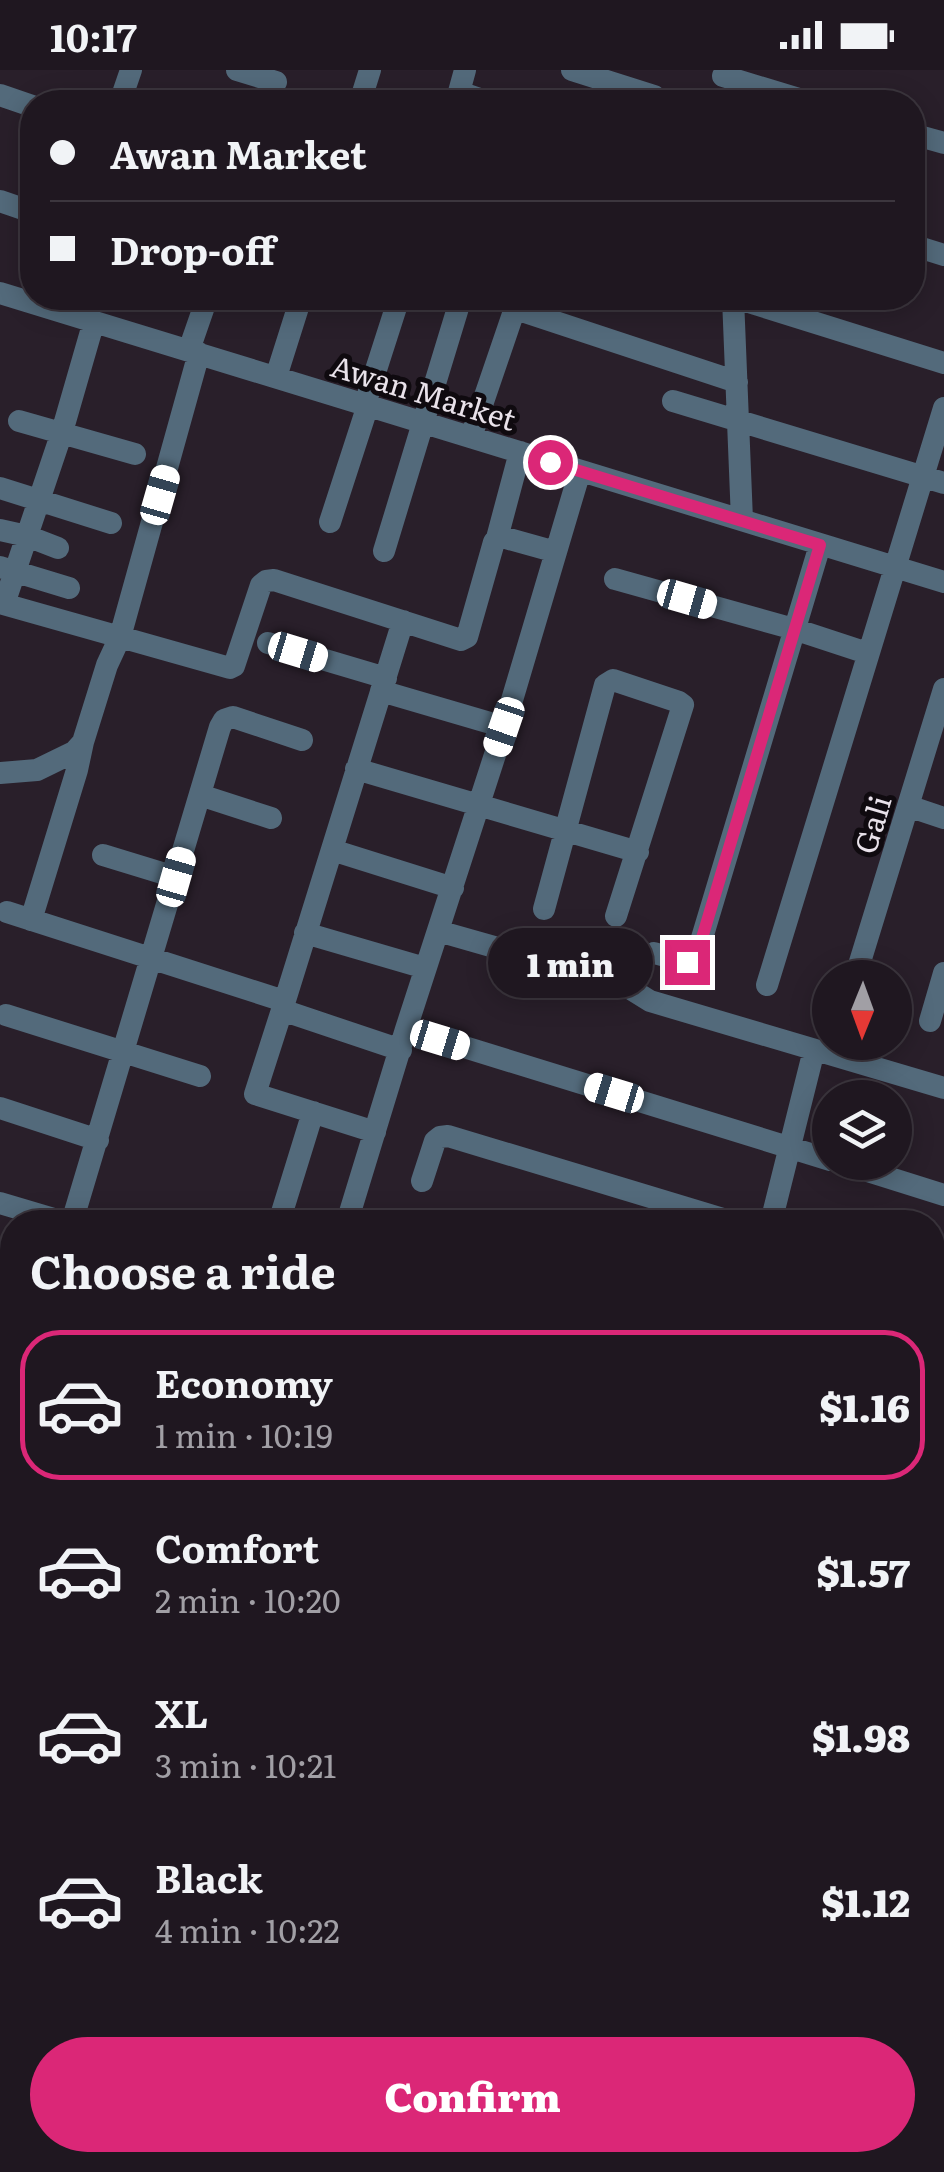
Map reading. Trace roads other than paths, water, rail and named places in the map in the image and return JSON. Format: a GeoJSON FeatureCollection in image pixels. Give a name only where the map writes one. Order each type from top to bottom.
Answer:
{"type":"FeatureCollection","features":[{"type":"Feature","properties":{"kind":"street"},"geometry":{"type":"LineString","coordinates":[[237,70],[275,85]]}},
{"type":"Feature","properties":{"kind":"street"},"geometry":{"type":"LineString","coordinates":[[572,70],[635,90]]}},
{"type":"Feature","properties":{"kind":"street"},"geometry":{"type":"LineString","coordinates":[[723,73],[773,90]]}},
{"type":"Feature","properties":{"kind":"street","name":"Awan Market"},"geometry":{"type":"LineString","coordinates":[[57,310],[944,582]]}},
{"type":"Feature","properties":{"kind":"street"},"geometry":{"type":"LineString","coordinates":[[31,920],[107,665],[120,637],[204,310]]}},
{"type":"Feature","properties":{"kind":"street"},"geometry":{"type":"LineString","coordinates":[[276,377],[296,310]]}},
{"type":"Feature","properties":{"kind":"street"},"geometry":{"type":"LineString","coordinates":[[330,522],[395,310]]}},
{"type":"Feature","properties":{"kind":"street"},"geometry":{"type":"LineString","coordinates":[[384,552],[457,310]]}},
{"type":"Feature","properties":{"kind":"street"},"geometry":{"type":"LineString","coordinates":[[735,310],[742,520]]}},
{"type":"Feature","properties":{"kind":"street"},"geometry":{"type":"LineString","coordinates":[[774,310],[944,363]]}},
{"type":"Feature","properties":{"kind":"street"},"geometry":{"type":"LineString","coordinates":[[472,437],[514,311],[737,382]]}},
{"type":"Feature","properties":{"kind":"street"},"geometry":{"type":"LineString","coordinates":[[94,321],[39,502],[27,536],[8,570],[2,604],[230,668],[266,580],[461,640],[468,637],[520,452]]}},
{"type":"Feature","properties":{"kind":"street"},"geometry":{"type":"LineString","coordinates":[[673,401],[933,480]]}},
{"type":"Feature","properties":{"kind":"street"},"geometry":{"type":"LineString","coordinates":[[767,984],[895,568],[933,480],[944,408]]}},
{"type":"Feature","properties":{"kind":"street"},"geometry":{"type":"LineString","coordinates":[[19,421],[134,454]]}},
{"type":"Feature","properties":{"kind":"street"},"geometry":{"type":"LineString","coordinates":[[351,1210],[504,727],[580,471]]}},
{"type":"Feature","properties":{"kind":"street"},"geometry":{"type":"LineString","coordinates":[[0,488],[111,523]]}},
{"type":"Feature","properties":{"kind":"street"},"geometry":{"type":"LineString","coordinates":[[0,530],[58,548]]}},
{"type":"Feature","properties":{"kind":"street"},"geometry":{"type":"LineString","coordinates":[[497,538],[502,536],[556,552]]}},
{"type":"Feature","properties":{"kind":"street"},"geometry":{"type":"LineString","coordinates":[[654,953],[687,962],[696,958],[820,545]]}},
{"type":"Feature","properties":{"kind":"street"},"geometry":{"type":"LineString","coordinates":[[8,570],[69,588]]}},
{"type":"Feature","properties":{"kind":"street"},"geometry":{"type":"LineString","coordinates":[[615,579],[868,653]]}},
{"type":"Feature","properties":{"kind":"street"},"geometry":{"type":"LineString","coordinates":[[375,1132],[246,1092],[283,1006],[403,621]]}},
{"type":"Feature","properties":{"kind":"street"},"geometry":{"type":"LineString","coordinates":[[268,643],[504,727]]}},
{"type":"Feature","properties":{"kind":"street"},"geometry":{"type":"LineString","coordinates":[[544,909],[605,685],[613,680],[683,706],[616,916]]}},
{"type":"Feature","properties":{"kind":"street","name":"Gali"},"geometry":{"type":"LineString","coordinates":[[861,960],[944,689]]}},
{"type":"Feature","properties":{"kind":"street"},"geometry":{"type":"LineString","coordinates":[[72,1210],[98,1140],[220,727],[232,717],[302,740]]}},
{"type":"Feature","properties":{"kind":"street"},"geometry":{"type":"LineString","coordinates":[[0,773],[38,770],[74,752],[83,742]]}},
{"type":"Feature","properties":{"kind":"street"},"geometry":{"type":"LineString","coordinates":[[356,769],[638,852]]}},
{"type":"Feature","properties":{"kind":"street"},"geometry":{"type":"LineString","coordinates":[[200,795],[270,818]]}},
{"type":"Feature","properties":{"kind":"street"},"geometry":{"type":"LineString","coordinates":[[908,806],[944,818]]}},
{"type":"Feature","properties":{"kind":"street"},"geometry":{"type":"LineString","coordinates":[[332,850],[453,888]]}},
{"type":"Feature","properties":{"kind":"street"},"geometry":{"type":"LineString","coordinates":[[103,855],[176,877]]}},
{"type":"Feature","properties":{"kind":"street"},"geometry":{"type":"LineString","coordinates":[[7,912],[283,1006],[812,1154]]}},
{"type":"Feature","properties":{"kind":"street"},"geometry":{"type":"LineString","coordinates":[[438,931],[621,983],[650,1001],[812,1049]]}},
{"type":"Feature","properties":{"kind":"street"},"geometry":{"type":"LineString","coordinates":[[305,933],[425,968]]}},
{"type":"Feature","properties":{"kind":"street"},"geometry":{"type":"LineString","coordinates":[[930,1021],[944,973]]}},
{"type":"Feature","properties":{"kind":"street"},"geometry":{"type":"LineString","coordinates":[[6,1015],[200,1076]]}},
{"type":"Feature","properties":{"kind":"street"},"geometry":{"type":"LineString","coordinates":[[774,1210],[812,1058]]}},
{"type":"Feature","properties":{"kind":"street"},"geometry":{"type":"LineString","coordinates":[[848,1060],[944,1088]]}},
{"type":"Feature","properties":{"kind":"street"},"geometry":{"type":"LineString","coordinates":[[0,1108],[98,1140]]}},
{"type":"Feature","properties":{"kind":"street"},"geometry":{"type":"LineString","coordinates":[[283,1210],[313,1112]]}},
{"type":"Feature","properties":{"kind":"street"},"geometry":{"type":"LineString","coordinates":[[422,1181],[435,1141],[448,1136],[693,1210]]}},
{"type":"Feature","properties":{"kind":"street"},"geometry":{"type":"LineString","coordinates":[[896,1180],[944,1195]]}},
{"type":"Feature","properties":{"kind":"street"},"geometry":{"type":"LineString","coordinates":[[0,1203],[25,1210]]}}]}
